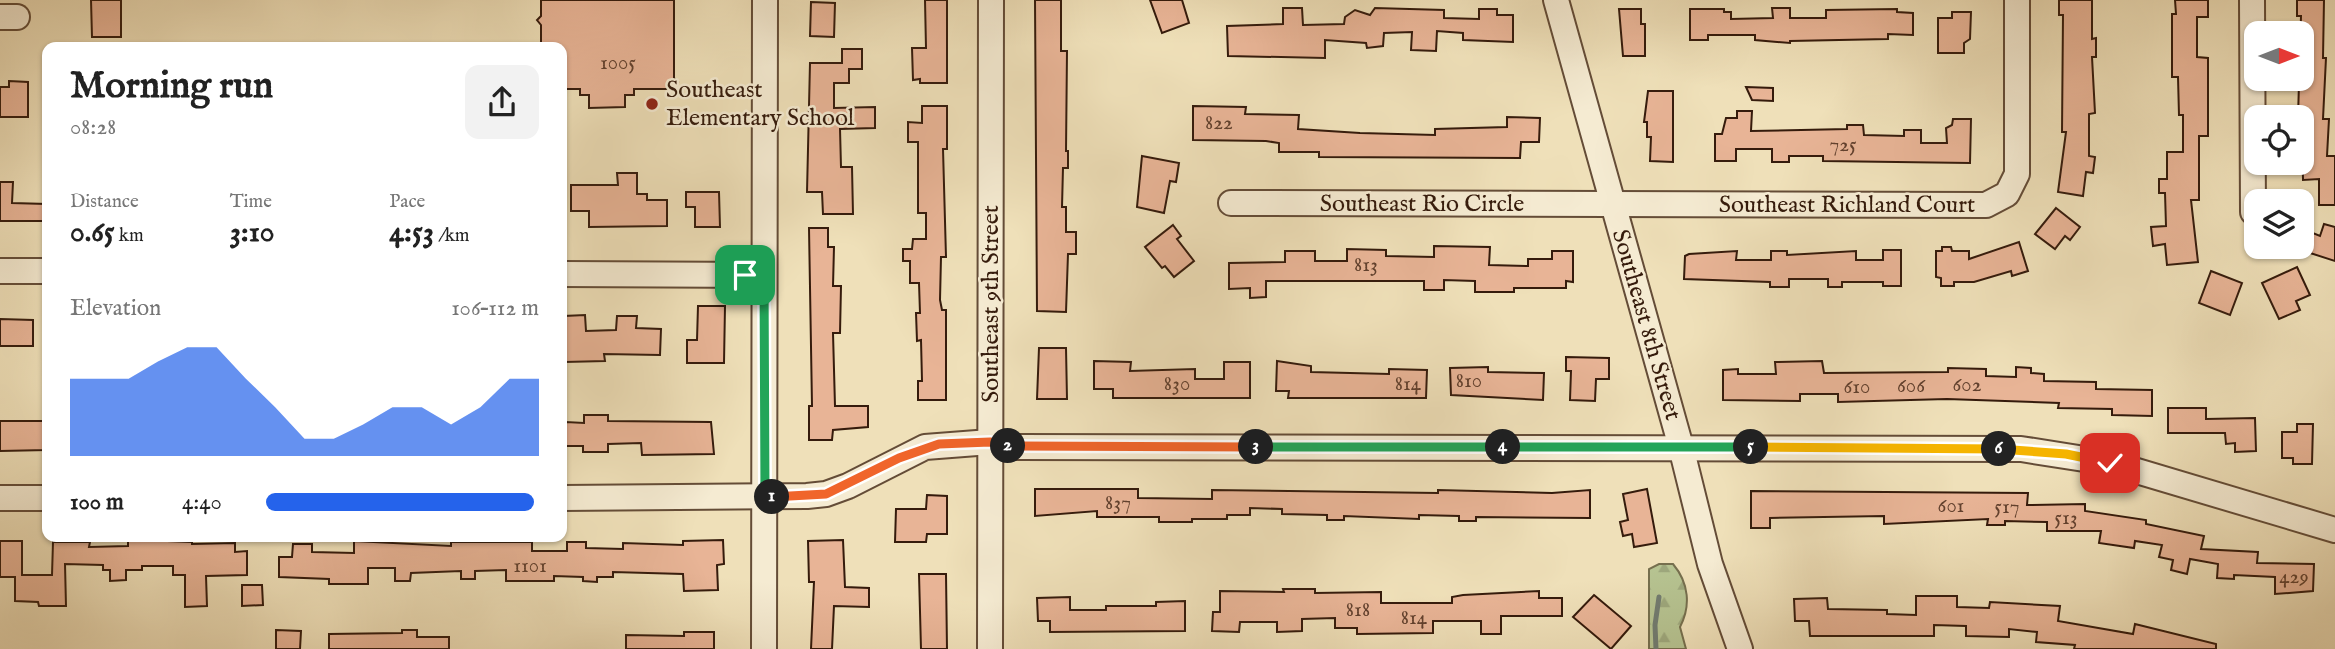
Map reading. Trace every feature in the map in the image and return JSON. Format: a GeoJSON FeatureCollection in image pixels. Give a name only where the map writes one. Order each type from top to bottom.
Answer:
{"type":"FeatureCollection","features":[{"type":"Feature","properties":{"kind":"street"},"geometry":{"type":"LineString","coordinates":[[764,649],[765,0]]}},
{"type":"Feature","properties":{"kind":"street","name":"Southeast 9th Street"},"geometry":{"type":"LineString","coordinates":[[990,649],[991,0]]}},
{"type":"Feature","properties":{"kind":"street","name":"Southeast 8th Street"},"geometry":{"type":"LineString","coordinates":[[1556,0],[1681,447],[1710,564],[1740,649]]}},
{"type":"Feature","properties":{"kind":"street","name":"Southeast Richland Court"},"geometry":{"type":"LineString","coordinates":[[1613,205],[1977,206],[1994,202],[2007,194],[2017,174],[2017,0]]}},
{"type":"Feature","properties":{"kind":"street"},"geometry":{"type":"LineString","coordinates":[[2252,0],[2253,189]]}},
{"type":"Feature","properties":{"kind":"street","name":"Southeast Rio Circle"},"geometry":{"type":"LineString","coordinates":[[1231,202],[1613,205]]}},
{"type":"Feature","properties":{"kind":"street"},"geometry":{"type":"LineString","coordinates":[[0,271],[42,271]]}},
{"type":"Feature","properties":{"kind":"street"},"geometry":{"type":"LineString","coordinates":[[567,274],[764,275]]}},
{"type":"Feature","properties":{"kind":"street"},"geometry":{"type":"LineString","coordinates":[[567,498],[826,494],[925,447],[990,442],[1012,447],[2021,449],[2110,463],[2335,530]]}},
{"type":"Feature","properties":{"kind":"street"},"geometry":{"type":"LineString","coordinates":[[0,498],[42,498]]}},
{"type":"Feature","properties":{"kind":"green space"},"geometry":{"type":"Polygon","coordinates":[[[1659,564],[1673,564],[1685,587],[1686,611],[1680,627],[1686,649],[1649,649],[1649,569],[1659,564]]]}},
{"type":"Feature","properties":{"kind":"building"},"geometry":{"type":"Polygon","coordinates":[[[91,0],[121,0],[121,37],[92,37],[91,0]]]}},
{"type":"Feature","properties":{"kind":"building","name":"Southeast Elementary School"},"geometry":{"type":"Polygon","coordinates":[[[541,0],[674,0],[674,78],[678,82],[671,89],[634,89],[634,95],[625,95],[625,107],[589,108],[589,95],[580,95],[580,89],[567,89],[567,42],[541,42],[541,25],[537,20],[541,16],[541,0]]]}},
{"type":"Feature","properties":{"kind":"building"},"geometry":{"type":"Polygon","coordinates":[[[925,0],[947,0],[947,83],[920,83],[920,79],[913,80],[912,48],[926,48],[925,0]]]}},
{"type":"Feature","properties":{"kind":"building"},"geometry":{"type":"Polygon","coordinates":[[[1035,0],[1061,0],[1061,51],[1067,51],[1068,168],[1063,168],[1062,207],[1066,207],[1066,232],[1076,232],[1076,254],[1068,254],[1066,312],[1037,311],[1035,0]]]}},
{"type":"Feature","properties":{"kind":"building"},"geometry":{"type":"Polygon","coordinates":[[[1150,0],[1182,0],[1189,23],[1162,33],[1150,0]]]}},
{"type":"Feature","properties":{"kind":"building"},"geometry":{"type":"Polygon","coordinates":[[[2059,0],[2092,0],[2092,39],[2096,38],[2096,57],[2092,57],[2095,113],[2089,114],[2089,156],[2095,157],[2093,173],[2086,172],[2083,196],[2058,192],[2066,132],[2062,132],[2063,15],[2059,15],[2059,0]]]}},
{"type":"Feature","properties":{"kind":"building"},"geometry":{"type":"Polygon","coordinates":[[[2175,0],[2208,0],[2208,17],[2197,17],[2197,57],[2208,58],[2208,136],[2199,136],[2199,200],[2191,200],[2198,262],[2167,265],[2165,244],[2153,246],[2151,227],[2166,226],[2165,193],[2159,193],[2159,179],[2167,179],[2167,152],[2183,152],[2183,115],[2179,115],[2178,77],[2172,77],[2172,14],[2176,14],[2175,0]]]}},
{"type":"Feature","properties":{"kind":"building"},"geometry":{"type":"Polygon","coordinates":[[[2297,0],[2324,0],[2323,58],[2326,58],[2323,119],[2329,119],[2327,156],[2335,156],[2335,205],[2319,205],[2319,179],[2303,180],[2303,175],[2314,175],[2314,105],[2298,105],[2299,91],[2314,91],[2314,21],[2301,21],[2301,16],[2297,16],[2297,0]]]}},
{"type":"Feature","properties":{"kind":"building"},"geometry":{"type":"Polygon","coordinates":[[[811,2],[835,3],[834,37],[810,36],[811,2]]]}},
{"type":"Feature","properties":{"kind":"building"},"geometry":{"type":"Polygon","coordinates":[[[1283,8],[1302,8],[1303,25],[1344,24],[1345,17],[1355,10],[1370,15],[1375,8],[1444,10],[1444,18],[1479,19],[1479,9],[1497,9],[1497,15],[1513,15],[1513,42],[1463,40],[1463,33],[1437,31],[1436,51],[1411,50],[1412,32],[1384,33],[1383,46],[1367,48],[1366,43],[1325,40],[1325,58],[1228,56],[1227,26],[1283,24],[1283,8]]]}},
{"type":"Feature","properties":{"kind":"building"},"geometry":{"type":"Polygon","coordinates":[[[1772,8],[1790,8],[1790,18],[1826,18],[1826,10],[1897,9],[1897,12],[1913,13],[1913,35],[1888,34],[1888,39],[1790,43],[1755,40],[1755,35],[1708,35],[1708,40],[1690,40],[1690,9],[1724,9],[1724,12],[1731,12],[1731,19],[1773,18],[1772,8]]]}},
{"type":"Feature","properties":{"kind":"building"},"geometry":{"type":"Polygon","coordinates":[[[1619,9],[1641,9],[1641,24],[1645,24],[1645,56],[1623,56],[1619,9]]]}},
{"type":"Feature","properties":{"kind":"building"},"geometry":{"type":"Polygon","coordinates":[[[1952,12],[1971,12],[1970,39],[1964,43],[1964,53],[1938,53],[1938,18],[1952,18],[1952,12]]]}},
{"type":"Feature","properties":{"kind":"building"},"geometry":{"type":"Polygon","coordinates":[[[842,49],[862,49],[862,69],[849,69],[849,83],[834,83],[834,108],[875,107],[875,128],[840,129],[841,167],[852,167],[853,214],[823,214],[822,192],[807,192],[810,63],[842,63],[842,49]]]}},
{"type":"Feature","properties":{"kind":"building"},"geometry":{"type":"Polygon","coordinates":[[[9,81],[28,82],[28,117],[0,117],[0,87],[9,87],[9,81]]]}},
{"type":"Feature","properties":{"kind":"building"},"geometry":{"type":"Polygon","coordinates":[[[1746,87],[1773,88],[1773,101],[1752,100],[1746,87]]]}},
{"type":"Feature","properties":{"kind":"building"},"geometry":{"type":"Polygon","coordinates":[[[1648,91],[1673,91],[1673,162],[1650,161],[1651,137],[1647,137],[1647,122],[1644,122],[1648,91]]]}},
{"type":"Feature","properties":{"kind":"building"},"geometry":{"type":"Polygon","coordinates":[[[922,106],[947,106],[947,149],[943,149],[946,257],[941,257],[940,300],[942,310],[946,310],[946,400],[918,400],[918,381],[922,381],[921,340],[917,341],[916,313],[920,313],[919,283],[910,283],[910,261],[903,261],[903,249],[912,249],[913,239],[926,239],[926,213],[918,213],[918,142],[908,142],[908,122],[922,123],[922,106]]]}},
{"type":"Feature","properties":{"kind":"building"},"geometry":{"type":"Polygon","coordinates":[[[1193,106],[1246,107],[1245,114],[1299,115],[1298,129],[1360,133],[1435,135],[1435,129],[1507,127],[1507,117],[1540,118],[1539,142],[1521,142],[1520,158],[1319,157],[1319,152],[1279,152],[1279,143],[1266,141],[1193,140],[1193,106]]]}},
{"type":"Feature","properties":{"kind":"building"},"geometry":{"type":"Polygon","coordinates":[[[1737,111],[1752,111],[1751,131],[1847,129],[1847,125],[1863,125],[1864,135],[1904,136],[1904,130],[1921,130],[1921,143],[1947,143],[1946,128],[1952,125],[1953,119],[1971,119],[1970,163],[1823,161],[1823,156],[1789,156],[1789,162],[1772,162],[1772,149],[1736,149],[1736,161],[1715,161],[1715,134],[1722,134],[1726,118],[1737,118],[1737,111]]]}},
{"type":"Feature","properties":{"kind":"building"},"geometry":{"type":"Polygon","coordinates":[[[1142,156],[1179,163],[1176,182],[1170,181],[1164,213],[1137,207],[1142,156]]]}},
{"type":"Feature","properties":{"kind":"building"},"geometry":{"type":"Polygon","coordinates":[[[617,173],[637,173],[637,194],[647,194],[647,200],[667,200],[667,226],[589,227],[589,211],[571,211],[571,185],[618,185],[617,173]]]}},
{"type":"Feature","properties":{"kind":"building"},"geometry":{"type":"Polygon","coordinates":[[[0,182],[13,182],[12,203],[42,204],[42,221],[0,221],[0,182]]]}},
{"type":"Feature","properties":{"kind":"building"},"geometry":{"type":"Polygon","coordinates":[[[686,192],[719,192],[720,227],[695,227],[695,207],[686,207],[686,192]]]}},
{"type":"Feature","properties":{"kind":"building"},"geometry":{"type":"Polygon","coordinates":[[[2056,208],[2080,227],[2070,240],[2065,236],[2055,249],[2035,234],[2056,208]]]}},
{"type":"Feature","properties":{"kind":"building"},"geometry":{"type":"Polygon","coordinates":[[[2324,224],[2335,227],[2335,261],[2314,254],[2314,233],[2320,236],[2324,224]]]}},
{"type":"Feature","properties":{"kind":"building"},"geometry":{"type":"Polygon","coordinates":[[[1173,225],[1181,236],[1177,239],[1194,261],[1174,277],[1165,266],[1162,268],[1145,247],[1173,225]]]}},
{"type":"Feature","properties":{"kind":"building"},"geometry":{"type":"Polygon","coordinates":[[[809,228],[828,228],[828,247],[834,247],[833,286],[841,286],[840,333],[833,333],[835,406],[868,406],[868,427],[833,430],[832,440],[809,440],[809,406],[812,406],[809,228]]]}},
{"type":"Feature","properties":{"kind":"building"},"geometry":{"type":"Polygon","coordinates":[[[2019,242],[2028,271],[2012,276],[2011,271],[1974,282],[1954,282],[1954,286],[1941,286],[1941,278],[1936,277],[1936,251],[1942,251],[1942,247],[1951,247],[1952,251],[1969,251],[1969,259],[2019,242]]]}},
{"type":"Feature","properties":{"kind":"building"},"geometry":{"type":"Polygon","coordinates":[[[1434,246],[1490,247],[1489,265],[1528,266],[1528,259],[1552,259],[1552,251],[1573,251],[1573,282],[1566,281],[1566,288],[1514,288],[1514,292],[1475,292],[1475,281],[1444,280],[1444,290],[1424,290],[1424,281],[1266,281],[1266,297],[1250,298],[1250,288],[1229,289],[1229,263],[1285,262],[1285,251],[1315,251],[1315,261],[1347,261],[1347,249],[1386,250],[1386,256],[1434,257],[1434,246]]]}},
{"type":"Feature","properties":{"kind":"building"},"geometry":{"type":"Polygon","coordinates":[[[1883,250],[1901,250],[1901,286],[1883,286],[1883,282],[1842,282],[1842,287],[1828,287],[1828,279],[1789,279],[1789,287],[1770,287],[1770,282],[1684,279],[1685,256],[1689,254],[1737,251],[1736,260],[1771,260],[1771,251],[1787,251],[1787,255],[1856,251],[1856,260],[1883,260],[1883,250]]]}},
{"type":"Feature","properties":{"kind":"building"},"geometry":{"type":"Polygon","coordinates":[[[2297,267],[2310,295],[2296,301],[2300,310],[2279,319],[2262,283],[2297,267]]]}},
{"type":"Feature","properties":{"kind":"building"},"geometry":{"type":"Polygon","coordinates":[[[2211,271],[2242,283],[2230,315],[2199,303],[2211,271]]]}},
{"type":"Feature","properties":{"kind":"building"},"geometry":{"type":"Polygon","coordinates":[[[698,306],[725,306],[724,363],[687,363],[687,340],[697,340],[698,306]]]}},
{"type":"Feature","properties":{"kind":"building"},"geometry":{"type":"Polygon","coordinates":[[[585,315],[586,331],[616,330],[617,316],[637,316],[636,328],[661,329],[660,355],[604,354],[605,361],[567,362],[567,316],[585,315]]]}},
{"type":"Feature","properties":{"kind":"building"},"geometry":{"type":"Polygon","coordinates":[[[0,319],[33,320],[33,346],[0,346],[0,319]]]}},
{"type":"Feature","properties":{"kind":"building"},"geometry":{"type":"Polygon","coordinates":[[[1039,348],[1066,348],[1067,399],[1037,399],[1039,348]]]}},
{"type":"Feature","properties":{"kind":"building"},"geometry":{"type":"Polygon","coordinates":[[[1566,357],[1609,358],[1609,379],[1596,379],[1595,401],[1570,400],[1571,371],[1566,371],[1566,357]]]}},
{"type":"Feature","properties":{"kind":"building"},"geometry":{"type":"Polygon","coordinates":[[[1094,361],[1131,362],[1130,371],[1195,369],[1195,379],[1224,379],[1224,362],[1250,362],[1250,398],[1113,398],[1113,389],[1094,389],[1094,361]]]}},
{"type":"Feature","properties":{"kind":"building"},"geometry":{"type":"Polygon","coordinates":[[[1277,361],[1311,366],[1311,372],[1389,374],[1389,369],[1427,370],[1426,398],[1288,398],[1289,391],[1276,391],[1277,361]]]}},
{"type":"Feature","properties":{"kind":"building"},"geometry":{"type":"Polygon","coordinates":[[[1822,361],[1824,373],[1948,372],[1948,368],[1986,369],[1986,376],[2016,377],[2016,367],[2031,368],[2031,373],[2044,374],[2044,381],[2096,382],[2096,389],[2152,390],[2152,416],[2112,415],[2112,409],[2058,408],[2059,403],[1947,399],[1838,402],[1838,394],[1800,394],[1800,401],[1723,400],[1723,370],[1738,369],[1738,374],[1776,374],[1775,362],[1822,361]]]}},
{"type":"Feature","properties":{"kind":"building"},"geometry":{"type":"Polygon","coordinates":[[[1488,367],[1488,372],[1544,373],[1543,400],[1451,395],[1450,368],[1488,367]]]}},
{"type":"Feature","properties":{"kind":"building"},"geometry":{"type":"Polygon","coordinates":[[[2168,408],[2206,408],[2206,419],[2255,418],[2256,451],[2235,452],[2235,443],[2226,444],[2225,433],[2168,433],[2168,408]]]}},
{"type":"Feature","properties":{"kind":"building"},"geometry":{"type":"Polygon","coordinates":[[[584,415],[608,415],[608,421],[711,422],[714,454],[642,455],[641,443],[608,444],[608,452],[583,452],[583,446],[567,446],[567,422],[584,423],[584,415]]]}},
{"type":"Feature","properties":{"kind":"building"},"geometry":{"type":"Polygon","coordinates":[[[0,421],[42,421],[42,450],[0,451],[0,421]]]}},
{"type":"Feature","properties":{"kind":"building"},"geometry":{"type":"Polygon","coordinates":[[[2297,424],[2313,424],[2312,464],[2293,464],[2293,458],[2282,458],[2282,432],[2297,432],[2297,424]]]}},
{"type":"Feature","properties":{"kind":"building"},"geometry":{"type":"Polygon","coordinates":[[[1035,489],[1138,489],[1138,498],[1212,499],[1212,490],[1552,493],[1590,490],[1590,518],[1476,517],[1476,521],[1459,521],[1459,516],[1419,515],[1419,519],[1344,516],[1344,520],[1327,520],[1327,515],[1282,514],[1282,509],[1250,508],[1250,515],[1227,515],[1227,519],[1192,519],[1192,522],[1159,522],[1159,517],[1097,517],[1097,511],[1035,516],[1035,489]]]}},
{"type":"Feature","properties":{"kind":"building"},"geometry":{"type":"Polygon","coordinates":[[[1647,489],[1657,543],[1634,547],[1632,534],[1623,536],[1620,522],[1628,520],[1623,494],[1647,489]]]}},
{"type":"Feature","properties":{"kind":"building"},"geometry":{"type":"Polygon","coordinates":[[[1751,491],[2028,493],[2027,505],[2085,504],[2085,511],[2146,520],[2146,524],[2204,536],[2201,549],[2258,552],[2257,563],[2314,564],[2313,591],[2275,594],[2275,577],[2234,575],[2234,579],[2217,578],[2218,564],[2190,559],[2187,574],[2171,570],[2173,560],[2159,557],[2162,545],[2135,541],[2134,548],[2099,543],[2101,531],[2047,531],[2047,522],[2005,521],[2005,525],[1987,525],[1988,519],[1884,524],[1884,516],[1770,518],[1770,528],[1751,528],[1751,491]]]}},
{"type":"Feature","properties":{"kind":"building"},"geometry":{"type":"Polygon","coordinates":[[[927,495],[947,496],[947,534],[927,534],[926,542],[895,542],[896,509],[926,509],[927,495]]]}},
{"type":"Feature","properties":{"kind":"building"},"geometry":{"type":"Polygon","coordinates":[[[723,540],[724,564],[717,565],[718,590],[684,591],[683,574],[613,572],[613,577],[597,577],[597,582],[583,581],[583,577],[554,576],[554,581],[506,581],[506,570],[475,571],[475,579],[461,579],[461,571],[411,573],[410,581],[395,581],[395,568],[368,568],[368,584],[329,584],[329,579],[279,577],[279,557],[292,557],[293,544],[312,544],[312,552],[354,553],[354,542],[451,546],[451,542],[532,542],[532,551],[567,551],[567,542],[586,542],[586,548],[623,549],[623,543],[683,545],[683,541],[723,540]]]}},
{"type":"Feature","properties":{"kind":"building"},"geometry":{"type":"Polygon","coordinates":[[[843,540],[845,587],[869,588],[869,607],[834,606],[832,649],[811,649],[814,582],[809,582],[808,541],[843,540]]]}},
{"type":"Feature","properties":{"kind":"building"},"geometry":{"type":"Polygon","coordinates":[[[0,541],[22,541],[22,575],[52,575],[53,542],[90,542],[89,547],[128,546],[128,542],[235,543],[235,552],[247,551],[247,575],[206,576],[207,606],[185,607],[185,575],[173,575],[173,566],[142,566],[142,570],[126,570],[126,580],[110,581],[110,570],[103,570],[103,565],[65,564],[66,606],[39,606],[38,602],[15,601],[15,577],[0,577],[0,541]]]}},
{"type":"Feature","properties":{"kind":"building"},"geometry":{"type":"Polygon","coordinates":[[[919,574],[946,574],[947,649],[921,649],[919,574]]]}},
{"type":"Feature","properties":{"kind":"building"},"geometry":{"type":"Polygon","coordinates":[[[242,585],[262,585],[263,605],[242,606],[242,585]]]}},
{"type":"Feature","properties":{"kind":"building"},"geometry":{"type":"Polygon","coordinates":[[[1283,589],[1315,589],[1315,593],[1381,592],[1381,603],[1452,603],[1452,597],[1463,595],[1539,591],[1539,598],[1562,598],[1562,616],[1501,616],[1501,634],[1481,634],[1481,621],[1433,621],[1433,633],[1357,634],[1357,628],[1335,628],[1335,618],[1302,619],[1302,631],[1277,632],[1277,622],[1240,622],[1239,632],[1212,631],[1213,612],[1220,612],[1220,591],[1284,592],[1283,589]]]}},
{"type":"Feature","properties":{"kind":"building"},"geometry":{"type":"Polygon","coordinates":[[[1594,595],[1631,626],[1611,649],[1573,617],[1594,595]]]}},
{"type":"Feature","properties":{"kind":"building"},"geometry":{"type":"Polygon","coordinates":[[[1916,596],[1957,596],[1957,607],[1989,608],[1990,602],[2060,606],[2058,621],[2133,634],[2135,624],[2216,644],[2216,649],[2074,649],[2075,645],[2036,642],[2037,632],[2009,629],[2009,637],[1966,636],[1966,626],[1934,625],[1934,636],[1810,636],[1809,621],[1795,621],[1794,599],[1827,598],[1828,609],[1887,610],[1887,614],[1916,615],[1916,596]]]}},
{"type":"Feature","properties":{"kind":"building"},"geometry":{"type":"Polygon","coordinates":[[[1070,597],[1070,610],[1106,610],[1106,606],[1156,606],[1156,602],[1185,601],[1185,631],[1050,632],[1050,621],[1038,621],[1037,598],[1070,597]]]}},
{"type":"Feature","properties":{"kind":"building"},"geometry":{"type":"Polygon","coordinates":[[[276,630],[301,631],[300,649],[276,649],[276,630]]]}},
{"type":"Feature","properties":{"kind":"building"},"geometry":{"type":"Polygon","coordinates":[[[402,630],[417,630],[417,637],[449,637],[449,649],[329,649],[329,634],[402,633],[402,630]]]}},
{"type":"Feature","properties":{"kind":"building"},"geometry":{"type":"Polygon","coordinates":[[[684,632],[714,632],[714,649],[626,649],[626,635],[684,636],[684,632]]]}},
{"type":"Feature","properties":{"kind":"waterway"},"geometry":{"type":"LineString","coordinates":[[1656,649],[1655,625],[1659,597]]}},
{"type":"Feature","properties":{"kind":"place","name":"Southeast Elementary School"},"geometry":{"type":"Point","coordinates":[652,104]}},
{"type":"Feature","properties":{"kind":"route"},"geometry":{"type":"LineString","coordinates":[[745,275],[764,275],[765,497],[826,494],[848,486],[925,447],[990,442],[1012,447],[2021,449],[2110,463]]}}]}
